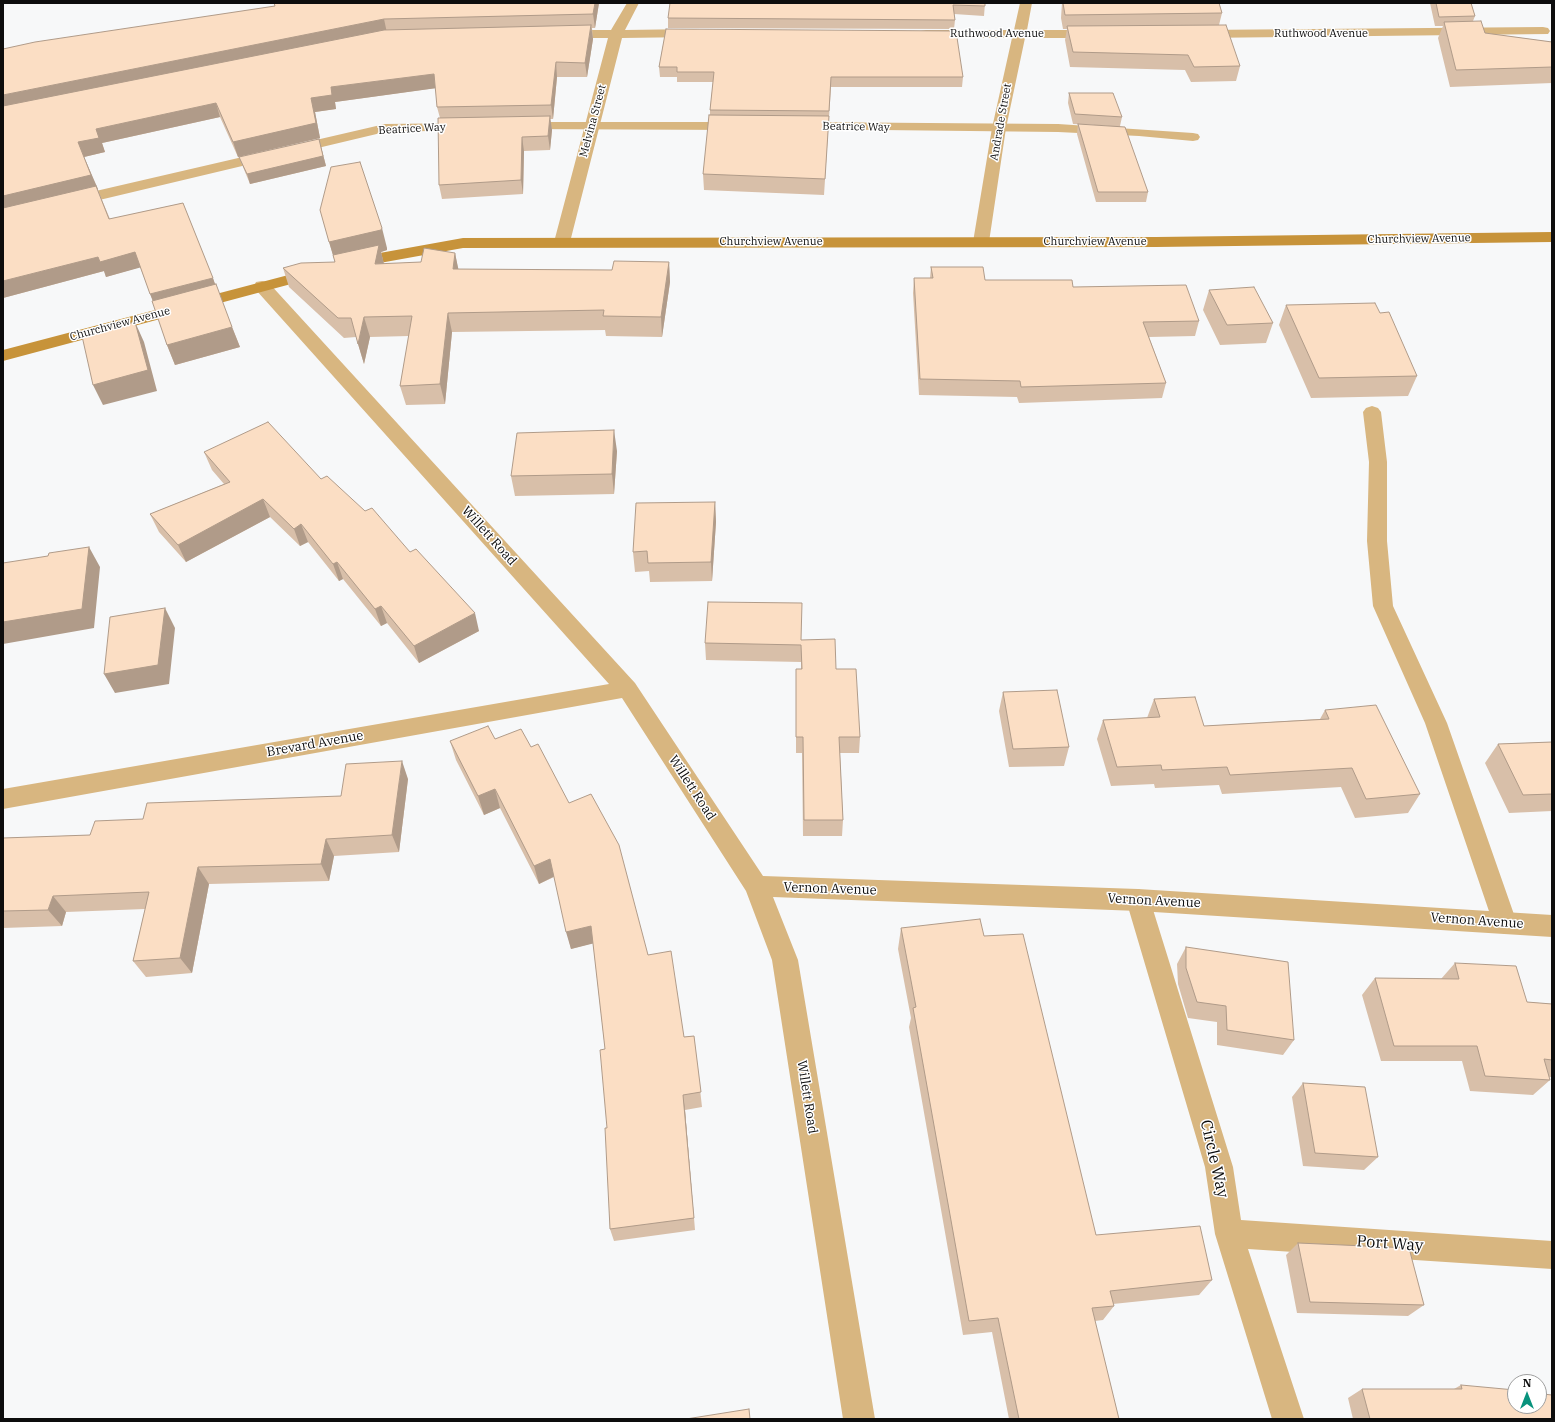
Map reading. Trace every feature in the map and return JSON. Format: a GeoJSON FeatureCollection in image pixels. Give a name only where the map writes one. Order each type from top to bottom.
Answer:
{"type":"FeatureCollection","features":[{"type":"Feature","properties":{"kind":"street","name":"Melvina Street"},"geometry":{"type":"LineString","coordinates":[[562,242],[616,33],[633,3]]}},
{"type":"Feature","properties":{"kind":"street","name":"Andrade Street"},"geometry":{"type":"LineString","coordinates":[[981,242],[999,128],[1026,3]]}},
{"type":"Feature","properties":{"kind":"street","name":"Ruthwood Avenue"},"geometry":{"type":"LineString","coordinates":[[1183,34],[1543,31]]}},
{"type":"Feature","properties":{"kind":"street"},"geometry":{"type":"LineString","coordinates":[[545,34],[711,33]]}},
{"type":"Feature","properties":{"kind":"street","name":"Ruthwood Avenue"},"geometry":{"type":"LineString","coordinates":[[916,34],[1112,34]]}},
{"type":"Feature","properties":{"kind":"street"},"geometry":{"type":"LineString","coordinates":[[505,126],[593,124],[752,126]]}},
{"type":"Feature","properties":{"kind":"street","name":"Beatrice Way"},"geometry":{"type":"LineString","coordinates":[[56,206],[385,128],[481,126]]}},
{"type":"Feature","properties":{"kind":"street","name":"Beatrice Way"},"geometry":{"type":"LineString","coordinates":[[784,126],[1125,131],[1193,137]]}},
{"type":"Feature","properties":{"kind":"street","name":"Churchview Avenue"},"geometry":{"type":"LineString","coordinates":[[3,356],[333,268],[463,243],[981,242],[1552,237]]}},
{"type":"Feature","properties":{"kind":"street","name":"Willett Road"},"geometry":{"type":"LineString","coordinates":[[262,286],[627,689],[756,886],[785,960],[859,1419]]}},
{"type":"Feature","properties":{"kind":"street"},"geometry":{"type":"LineString","coordinates":[[1372,412],[1378,462],[1377,540],[1383,606],[1436,723],[1505,923]]}},
{"type":"Feature","properties":{"kind":"street","name":"Brevard Avenue"},"geometry":{"type":"LineString","coordinates":[[3,799],[627,689]]}},
{"type":"Feature","properties":{"kind":"street","name":"Vernon Avenue"},"geometry":{"type":"LineString","coordinates":[[756,886],[1138,900],[1552,926]]}},
{"type":"Feature","properties":{"kind":"street","name":"Circle Way"},"geometry":{"type":"LineString","coordinates":[[1138,900],[1219,1167],[1229,1234],[1288,1419]]}},
{"type":"Feature","properties":{"kind":"street","name":"Port Way"},"geometry":{"type":"LineString","coordinates":[[1229,1234],[1282,1236],[1552,1255]]}},
{"type":"Feature","properties":{"kind":"building"},"geometry":{"type":"Polygon","coordinates":[[[274,3],[595,3],[593,14],[384,19],[3,95],[3,49],[35,42],[275,6],[274,3]]]}},
{"type":"Feature","properties":{"kind":"building"},"geometry":{"type":"Polygon","coordinates":[[[670,3],[985,3],[985,6],[953,5],[955,20],[668,18],[670,3]]]}},
{"type":"Feature","properties":{"kind":"building"},"geometry":{"type":"Polygon","coordinates":[[[1063,3],[1219,3],[1222,13],[1065,15],[1063,3]]]}},
{"type":"Feature","properties":{"kind":"building"},"geometry":{"type":"Polygon","coordinates":[[[1436,3],[1471,3],[1475,16],[1439,17],[1436,3]]]}},
{"type":"Feature","properties":{"kind":"building"},"geometry":{"type":"Polygon","coordinates":[[[1481,21],[1485,33],[1552,42],[1552,67],[1456,70],[1444,22],[1481,21]]]}},
{"type":"Feature","properties":{"kind":"building"},"geometry":{"type":"Polygon","coordinates":[[[591,25],[585,63],[556,62],[551,105],[437,107],[434,74],[331,87],[332,95],[311,98],[316,123],[233,142],[216,103],[96,129],[99,138],[78,142],[91,175],[3,196],[3,106],[384,30],[591,25]]]}},
{"type":"Feature","properties":{"kind":"building"},"geometry":{"type":"Polygon","coordinates":[[[1226,25],[1240,66],[1194,67],[1188,55],[1073,52],[1067,26],[1226,25]]]}},
{"type":"Feature","properties":{"kind":"building"},"geometry":{"type":"Polygon","coordinates":[[[666,29],[956,31],[963,77],[831,77],[829,111],[710,110],[714,72],[677,72],[677,67],[659,67],[666,29]]]}},
{"type":"Feature","properties":{"kind":"building"},"geometry":{"type":"Polygon","coordinates":[[[1069,93],[1113,93],[1122,117],[1075,114],[1069,93]]]}},
{"type":"Feature","properties":{"kind":"building"},"geometry":{"type":"Polygon","coordinates":[[[709,115],[829,116],[825,179],[703,174],[709,115]]]}},
{"type":"Feature","properties":{"kind":"building"},"geometry":{"type":"Polygon","coordinates":[[[550,116],[548,136],[522,137],[521,180],[439,185],[438,118],[550,116]]]}},
{"type":"Feature","properties":{"kind":"building"},"geometry":{"type":"Polygon","coordinates":[[[1078,124],[1125,127],[1148,192],[1098,192],[1078,124]]]}},
{"type":"Feature","properties":{"kind":"building"},"geometry":{"type":"Polygon","coordinates":[[[319,139],[323,156],[247,174],[239,157],[319,139]]]}},
{"type":"Feature","properties":{"kind":"building"},"geometry":{"type":"Polygon","coordinates":[[[360,162],[382,228],[381,230],[329,242],[320,210],[331,167],[360,162]]]}},
{"type":"Feature","properties":{"kind":"building"},"geometry":{"type":"Polygon","coordinates":[[[96,186],[109,219],[183,203],[213,278],[150,294],[135,252],[100,262],[98,257],[3,281],[3,208],[96,186]]]}},
{"type":"Feature","properties":{"kind":"building"},"geometry":{"type":"Polygon","coordinates":[[[379,245],[375,264],[421,262],[424,248],[455,253],[453,269],[612,270],[614,261],[669,262],[661,317],[603,316],[604,310],[448,313],[440,384],[400,386],[412,316],[364,317],[358,344],[351,318],[338,318],[283,268],[301,263],[335,262],[333,255],[379,245]]]}},
{"type":"Feature","properties":{"kind":"building"},"geometry":{"type":"Polygon","coordinates":[[[931,267],[983,267],[985,280],[1072,280],[1073,287],[1186,285],[1199,321],[1143,322],[1166,383],[1021,387],[1020,381],[920,379],[914,278],[933,278],[931,267]]]}},
{"type":"Feature","properties":{"kind":"building"},"geometry":{"type":"Polygon","coordinates":[[[216,284],[232,327],[167,345],[152,301],[216,284]]]}},
{"type":"Feature","properties":{"kind":"building"},"geometry":{"type":"Polygon","coordinates":[[[1254,287],[1273,323],[1227,325],[1209,290],[1254,287]]]}},
{"type":"Feature","properties":{"kind":"building"},"geometry":{"type":"Polygon","coordinates":[[[1375,303],[1380,313],[1389,312],[1417,376],[1319,378],[1286,305],[1375,303]]]}},
{"type":"Feature","properties":{"kind":"building"},"geometry":{"type":"Polygon","coordinates":[[[135,322],[148,370],[93,385],[82,336],[135,322]]]}},
{"type":"Feature","properties":{"kind":"building"},"geometry":{"type":"Polygon","coordinates":[[[268,422],[321,479],[327,476],[365,511],[372,508],[410,552],[416,549],[475,613],[414,646],[381,606],[375,609],[337,562],[333,564],[301,524],[294,529],[263,499],[178,545],[150,514],[230,482],[204,452],[268,422]]]}},
{"type":"Feature","properties":{"kind":"building"},"geometry":{"type":"Polygon","coordinates":[[[614,430],[612,474],[511,476],[517,433],[614,430]]]}},
{"type":"Feature","properties":{"kind":"building"},"geometry":{"type":"Polygon","coordinates":[[[715,502],[711,562],[648,563],[647,551],[633,552],[636,503],[715,502]]]}},
{"type":"Feature","properties":{"kind":"building"},"geometry":{"type":"Polygon","coordinates":[[[89,547],[82,609],[3,622],[3,563],[48,556],[49,553],[89,547]]]}},
{"type":"Feature","properties":{"kind":"building"},"geometry":{"type":"Polygon","coordinates":[[[708,602],[802,603],[801,640],[835,639],[836,669],[856,669],[860,737],[839,737],[843,820],[804,820],[803,737],[796,737],[796,669],[802,669],[801,645],[705,643],[708,602]]]}},
{"type":"Feature","properties":{"kind":"building"},"geometry":{"type":"Polygon","coordinates":[[[165,608],[158,665],[104,674],[110,617],[165,608]]]}},
{"type":"Feature","properties":{"kind":"building"},"geometry":{"type":"Polygon","coordinates":[[[1057,690],[1069,747],[1013,749],[1003,692],[1057,690]]]}},
{"type":"Feature","properties":{"kind":"building"},"geometry":{"type":"Polygon","coordinates":[[[1195,697],[1204,726],[1329,719],[1325,710],[1376,705],[1420,794],[1366,799],[1352,768],[1230,775],[1227,767],[1162,770],[1161,765],[1117,767],[1103,720],[1160,717],[1154,699],[1195,697]]]}},
{"type":"Feature","properties":{"kind":"building"},"geometry":{"type":"Polygon","coordinates":[[[488,726],[495,739],[521,729],[531,747],[538,744],[569,803],[591,794],[619,845],[648,955],[671,951],[684,1037],[694,1036],[701,1092],[683,1095],[694,1218],[610,1229],[605,1128],[607,1128],[600,1050],[605,1049],[591,926],[566,932],[550,859],[534,866],[495,789],[478,796],[450,741],[488,726]]]}},
{"type":"Feature","properties":{"kind":"building"},"geometry":{"type":"Polygon","coordinates":[[[1552,742],[1552,794],[1523,795],[1498,744],[1552,742]]]}},
{"type":"Feature","properties":{"kind":"building"},"geometry":{"type":"Polygon","coordinates":[[[402,761],[392,835],[326,839],[321,864],[198,867],[180,958],[133,961],[149,892],[53,896],[48,910],[3,911],[3,838],[90,835],[95,821],[143,819],[147,803],[341,796],[346,764],[402,761]]]}},
{"type":"Feature","properties":{"kind":"building"},"geometry":{"type":"Polygon","coordinates":[[[980,919],[984,936],[1023,934],[1096,1235],[1200,1226],[1212,1280],[1110,1291],[1114,1306],[1092,1308],[1119,1419],[1019,1419],[998,1318],[969,1321],[913,1008],[916,1007],[901,928],[980,919]]]}},
{"type":"Feature","properties":{"kind":"building"},"geometry":{"type":"Polygon","coordinates":[[[1186,947],[1288,962],[1294,1040],[1227,1030],[1226,1006],[1197,1002],[1186,968],[1186,947]]]}},
{"type":"Feature","properties":{"kind":"building"},"geometry":{"type":"Polygon","coordinates":[[[1455,963],[1516,966],[1527,1002],[1552,1004],[1552,1060],[1544,1059],[1550,1080],[1485,1076],[1477,1046],[1394,1046],[1375,978],[1459,979],[1455,963]]]}},
{"type":"Feature","properties":{"kind":"building"},"geometry":{"type":"Polygon","coordinates":[[[1303,1083],[1365,1087],[1378,1157],[1315,1153],[1303,1083]]]}},
{"type":"Feature","properties":{"kind":"building"},"geometry":{"type":"Polygon","coordinates":[[[1298,1243],[1409,1248],[1424,1305],[1310,1302],[1298,1243]]]}},
{"type":"Feature","properties":{"kind":"building"},"geometry":{"type":"Polygon","coordinates":[[[1461,1385],[1507,1389],[1507,1414],[1547,1414],[1547,1394],[1552,1395],[1552,1419],[1370,1419],[1362,1389],[1462,1389],[1461,1385]]]}},
{"type":"Feature","properties":{"kind":"building"},"geometry":{"type":"Polygon","coordinates":[[[749,1409],[750,1419],[686,1419],[749,1409]]]}}]}
